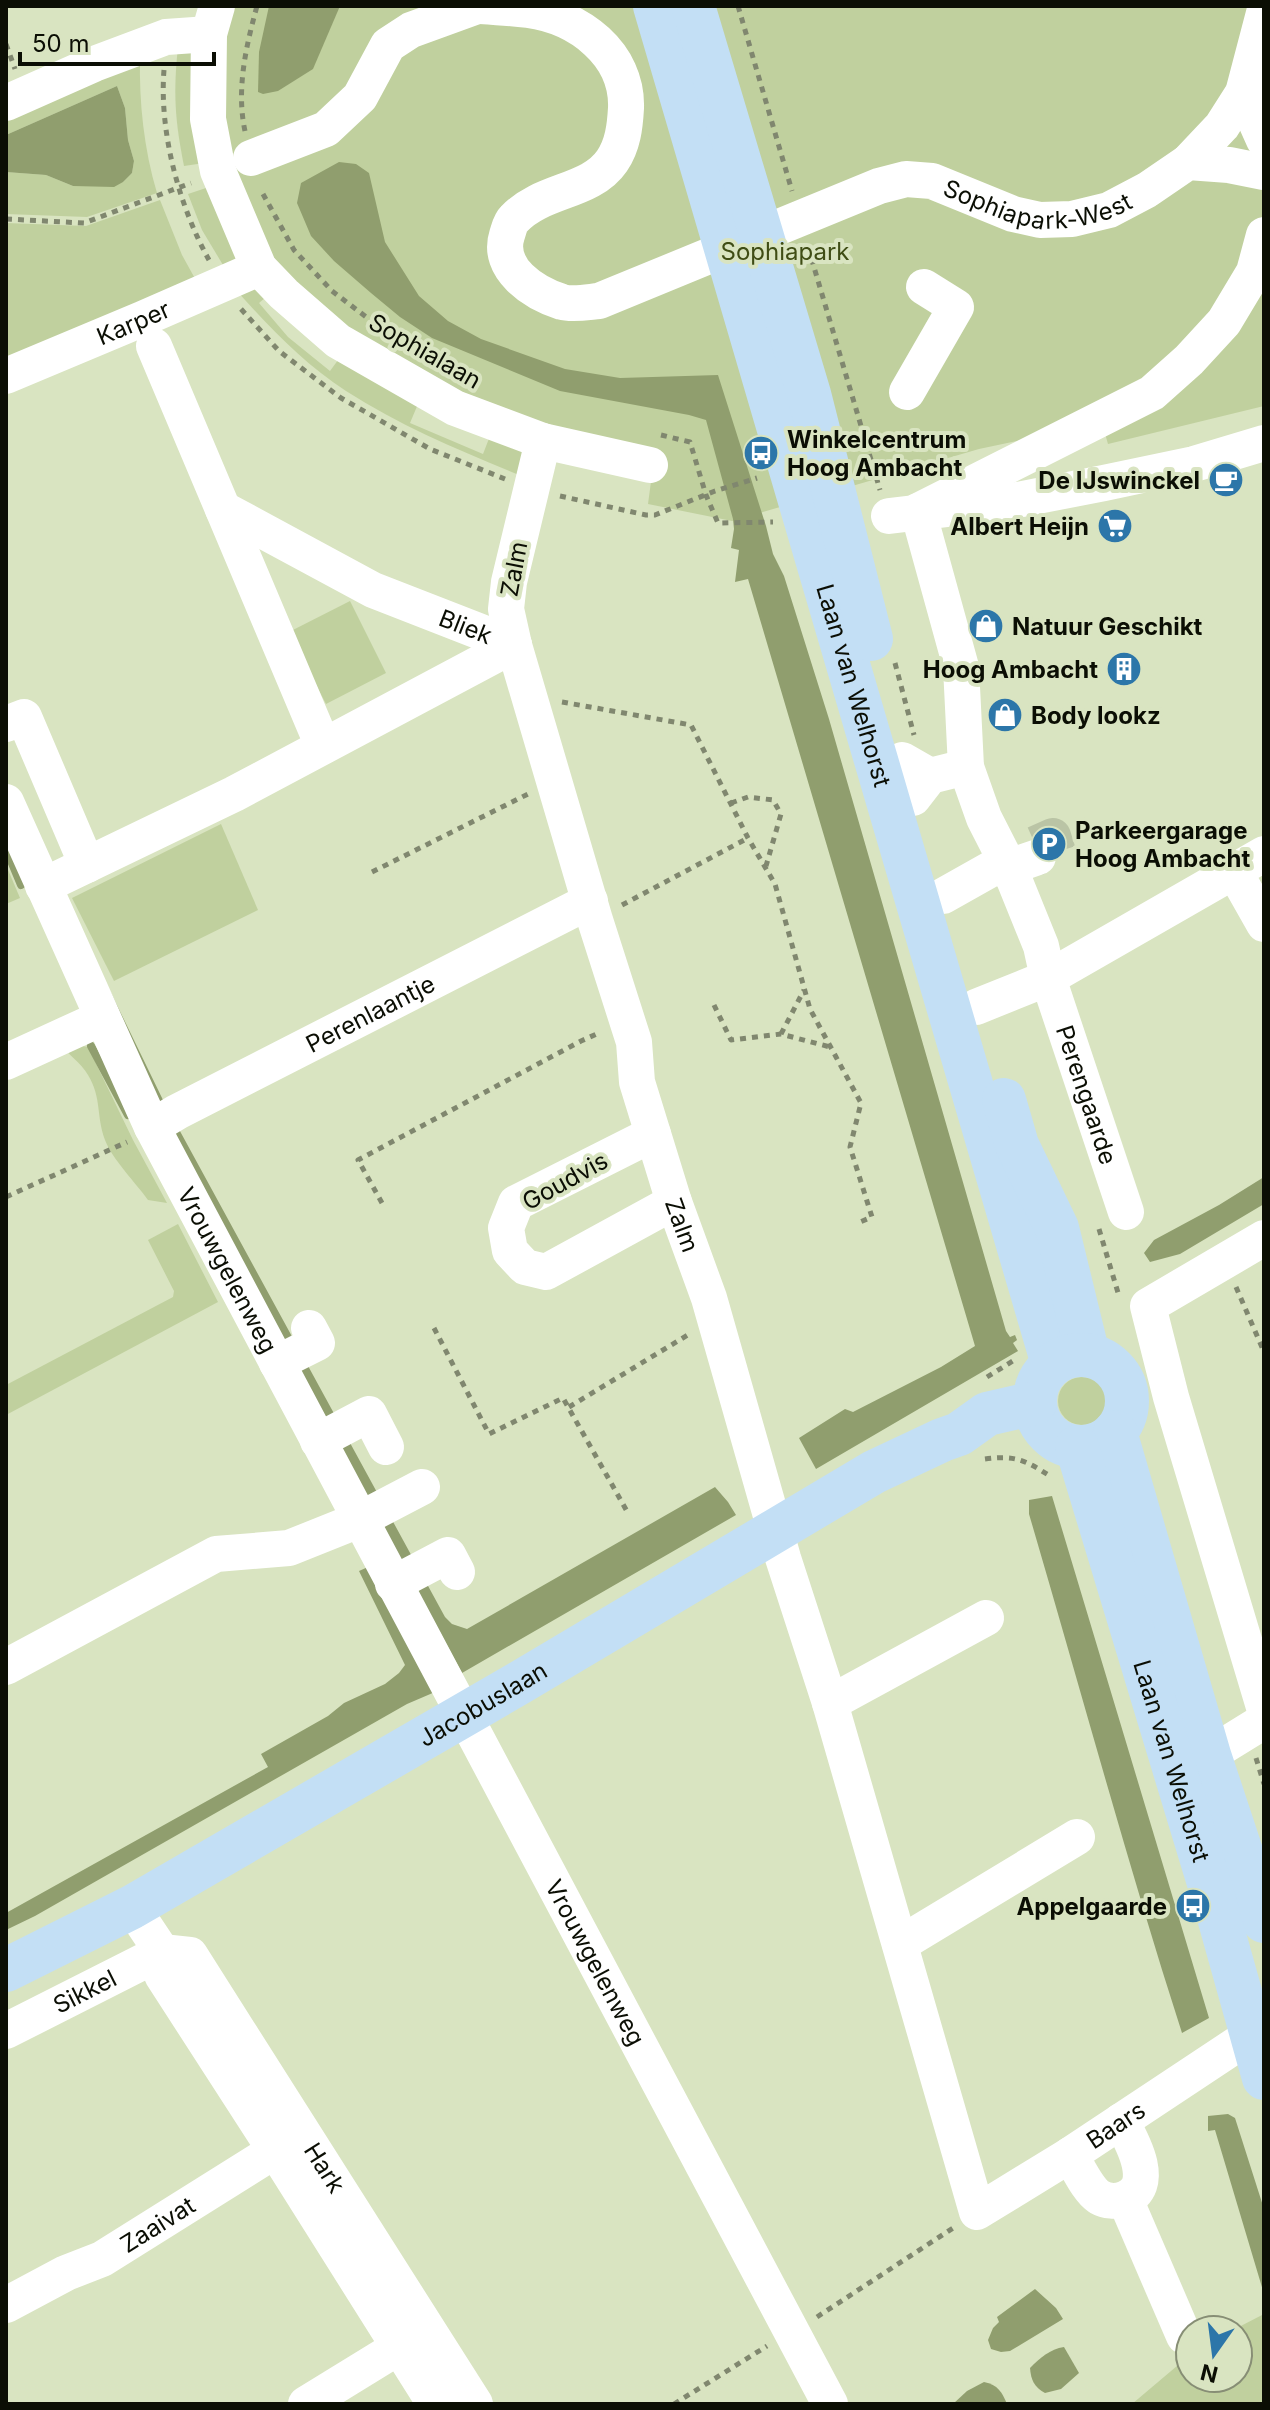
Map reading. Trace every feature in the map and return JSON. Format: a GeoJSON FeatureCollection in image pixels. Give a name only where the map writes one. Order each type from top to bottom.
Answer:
{"type":"FeatureCollection","features":[{"type":"Feature","properties":{"kind":"main road","name":"Laan van Welhorst"},"geometry":{"type":"LineString","coordinates":[[655,6],[1069,1405],[1264,2078]]}},
{"type":"Feature","properties":{"kind":"main road","name":"Laan van Welhorst"},"geometry":{"type":"LineString","coordinates":[[693,6],[807,384],[915,778],[940,887],[1017,1145],[1057,1228],[1069,1405],[1209,1755],[1264,1921]]}},
{"type":"Feature","properties":{"kind":"main road","name":"Jacobuslaan"},"geometry":{"type":"LineString","coordinates":[[6,1970],[132,1907],[874,1472],[959,1434],[987,1414],[1069,1405]]}},
{"type":"Feature","properties":{"kind":"street"},"geometry":{"type":"LineString","coordinates":[[251,158],[326,129],[360,97],[388,45],[411,30],[478,6]]}},
{"type":"Feature","properties":{"kind":"street","name":"Sophiapark-West"},"geometry":{"type":"LineString","coordinates":[[478,6],[530,10],[563,19],[598,40],[620,69],[626,96],[624,132],[612,161],[591,181],[534,202],[512,221],[504,245],[510,268],[530,287],[565,303],[599,301],[879,186],[906,179],[932,181],[982,204],[1040,220],[1072,219],[1109,210],[1147,190],[1188,162],[1222,126],[1243,93],[1253,17]]}},
{"type":"Feature","properties":{"kind":"street"},"geometry":{"type":"LineString","coordinates":[[6,103],[94,64],[213,20]]}},
{"type":"Feature","properties":{"kind":"street","name":"Sophialaan"},"geometry":{"type":"LineString","coordinates":[[213,20],[208,119],[218,171],[259,268],[314,321],[351,350],[455,408],[543,441],[649,449]]}},
{"type":"Feature","properties":{"kind":"street"},"geometry":{"type":"LineString","coordinates":[[1243,93],[1264,140]]}},
{"type":"Feature","properties":{"kind":"street"},"geometry":{"type":"LineString","coordinates":[[1188,162],[1264,172]]}},
{"type":"Feature","properties":{"kind":"street"},"geometry":{"type":"LineString","coordinates":[[903,514],[1152,393],[1189,360],[1224,322],[1254,272],[1264,235]]}},
{"type":"Feature","properties":{"kind":"street","name":"Karper"},"geometry":{"type":"LineString","coordinates":[[6,376],[259,268]]}},
{"type":"Feature","properties":{"kind":"street"},"geometry":{"type":"LineString","coordinates":[[907,392],[956,307],[924,287]]}},
{"type":"Feature","properties":{"kind":"street"},"geometry":{"type":"LineString","coordinates":[[154,346],[323,746]]}},
{"type":"Feature","properties":{"kind":"street"},"geometry":{"type":"LineString","coordinates":[[1081,427],[1104,483]]}},
{"type":"Feature","properties":{"kind":"street","name":"Zalm"},"geometry":{"type":"LineString","coordinates":[[543,441],[509,582],[506,609],[592,910],[634,1042],[637,1082],[715,1319],[777,1531]]}},
{"type":"Feature","properties":{"kind":"street"},"geometry":{"type":"LineString","coordinates":[[903,514],[1007,502],[1104,483],[1194,464],[1264,443]]}},
{"type":"Feature","properties":{"kind":"street","name":"Bliek"},"geometry":{"type":"LineString","coordinates":[[223,509],[373,590],[514,645]]}},
{"type":"Feature","properties":{"kind":"street","name":"Perengaarde"},"geometry":{"type":"LineString","coordinates":[[903,514],[961,667],[966,767],[984,818],[1021,856],[1044,962],[1126,1212]]}},
{"type":"Feature","properties":{"kind":"street","name":"Bliek"},"geometry":{"type":"LineString","coordinates":[[43,886],[234,794],[514,645]]}},
{"type":"Feature","properties":{"kind":"street"},"geometry":{"type":"LineString","coordinates":[[6,724],[24,717],[87,865]]}},
{"type":"Feature","properties":{"kind":"street"},"geometry":{"type":"LineString","coordinates":[[915,778],[966,767]]}},
{"type":"Feature","properties":{"kind":"street","name":"Vrouwgelenweg"},"geometry":{"type":"LineString","coordinates":[[6,802],[102,1018],[155,1126],[294,1350],[331,1433],[373,1513],[419,1576],[463,1713],[830,2404]]}},
{"type":"Feature","properties":{"kind":"street"},"geometry":{"type":"LineString","coordinates":[[940,887],[1021,856]]}},
{"type":"Feature","properties":{"kind":"street"},"geometry":{"type":"LineString","coordinates":[[976,1007],[1044,962],[1249,862],[1264,924]]}},
{"type":"Feature","properties":{"kind":"street","name":"Perenlaantje"},"geometry":{"type":"LineString","coordinates":[[155,1126],[592,910]]}},
{"type":"Feature","properties":{"kind":"street"},"geometry":{"type":"LineString","coordinates":[[6,1062],[102,1018]]}},
{"type":"Feature","properties":{"kind":"street","name":"Goudvis"},"geometry":{"type":"LineString","coordinates":[[653,1134],[516,1203],[506,1228],[510,1251],[525,1267],[546,1272],[674,1202]]}},
{"type":"Feature","properties":{"kind":"street"},"geometry":{"type":"LineString","coordinates":[[1264,1238],[1148,1306],[1171,1397],[1264,1707]]}},
{"type":"Feature","properties":{"kind":"street"},"geometry":{"type":"LineString","coordinates":[[331,1433],[369,1414],[386,1447]]}},
{"type":"Feature","properties":{"kind":"street"},"geometry":{"type":"LineString","coordinates":[[6,1667],[216,1554],[289,1548],[373,1513],[422,1487]]}},
{"type":"Feature","properties":{"kind":"street"},"geometry":{"type":"LineString","coordinates":[[777,1531],[977,2212]]}},
{"type":"Feature","properties":{"kind":"street"},"geometry":{"type":"LineString","coordinates":[[830,1703],[986,1618]]}},
{"type":"Feature","properties":{"kind":"street"},"geometry":{"type":"LineString","coordinates":[[1209,1755],[1264,1721]]}},
{"type":"Feature","properties":{"kind":"street"},"geometry":{"type":"LineString","coordinates":[[900,1944],[1077,1837]]}},
{"type":"Feature","properties":{"kind":"street","name":"Hark"},"geometry":{"type":"LineString","coordinates":[[132,1907],[162,1952],[162,1975],[289,2141],[413,2338],[475,2404]]}},
{"type":"Feature","properties":{"kind":"street","name":"Sikkel"},"geometry":{"type":"LineString","coordinates":[[6,2031],[162,1952]]}},
{"type":"Feature","properties":{"kind":"street","name":"Baars"},"geometry":{"type":"LineString","coordinates":[[977,2212],[1070,2155],[1251,2035]]}},
{"type":"Feature","properties":{"kind":"street"},"geometry":{"type":"LineString","coordinates":[[1070,2155],[1096,2195],[1108,2201],[1125,2199],[1135,2192],[1141,2165],[1135,2146],[1121,2121]]}},
{"type":"Feature","properties":{"kind":"street","name":"Zaaivat"},"geometry":{"type":"LineString","coordinates":[[6,2305],[66,2273],[102,2259],[289,2141]]}},
{"type":"Feature","properties":{"kind":"street"},"geometry":{"type":"LineString","coordinates":[[1125,2199],[1175,2314]]}},
{"type":"Feature","properties":{"kind":"street"},"geometry":{"type":"LineString","coordinates":[[306,2404],[413,2338]]}},
{"type":"Feature","properties":{"kind":"street","name":"Hark"},"geometry":{"type":"LineString","coordinates":[[413,2338],[435,2404]]}},
{"type":"Feature","properties":{"kind":"path","name":"Sophialaan"},"geometry":{"type":"LineString","coordinates":[[257,6],[242,79],[244,125],[260,189],[294,250],[332,291],[388,333]]}},
{"type":"Feature","properties":{"kind":"path"},"geometry":{"type":"LineString","coordinates":[[6,219],[84,223],[178,189]]}},
{"type":"Feature","properties":{"kind":"path"},"geometry":{"type":"LineString","coordinates":[[649,449],[690,442],[718,523],[773,522]]}},
{"type":"Feature","properties":{"kind":"path"},"geometry":{"type":"LineString","coordinates":[[715,491],[761,477]]}},
{"type":"Feature","properties":{"kind":"path"},"geometry":{"type":"LineString","coordinates":[[529,696],[691,725],[775,884],[810,1009],[861,1103],[850,1147],[872,1217],[860,1222]]}},
{"type":"Feature","properties":{"kind":"path"},"geometry":{"type":"LineString","coordinates":[[372,872],[555,781]]}},
{"type":"Feature","properties":{"kind":"path"},"geometry":{"type":"LineString","coordinates":[[731,803],[748,797],[773,800],[781,814],[765,867]]}},
{"type":"Feature","properties":{"kind":"path"},"geometry":{"type":"LineString","coordinates":[[592,910],[748,838]]}},
{"type":"Feature","properties":{"kind":"path"},"geometry":{"type":"LineString","coordinates":[[790,969],[797,968]]}},
{"type":"Feature","properties":{"kind":"path"},"geometry":{"type":"LineString","coordinates":[[781,1034],[804,990]]}},
{"type":"Feature","properties":{"kind":"path"},"geometry":{"type":"LineString","coordinates":[[714,1005],[731,1040],[781,1034],[831,1047]]}},
{"type":"Feature","properties":{"kind":"path"},"geometry":{"type":"LineString","coordinates":[[382,1203],[358,1160],[581,1041],[628,1021]]}},
{"type":"Feature","properties":{"kind":"path"},"geometry":{"type":"LineString","coordinates":[[6,1197],[155,1126]]}},
{"type":"Feature","properties":{"kind":"path"},"geometry":{"type":"LineString","coordinates":[[1225,1261],[1264,1352]]}},
{"type":"Feature","properties":{"kind":"path"},"geometry":{"type":"LineString","coordinates":[[569,1407],[715,1319]]}},
{"type":"Feature","properties":{"kind":"path"},"geometry":{"type":"LineString","coordinates":[[434,1328],[489,1434],[563,1398],[628,1513]]}},
{"type":"Feature","properties":{"kind":"path"},"geometry":{"type":"LineString","coordinates":[[674,2404],[791,2334],[977,2212]]}},
{"type":"Feature","properties":{"kind":"green space","name":"Sophiapark"},"geometry":{"type":"Polygon","coordinates":[[[226,6],[1264,6],[1264,406],[1108,444],[1102,423],[979,449],[732,521],[648,504],[654,459],[548,433],[349,340],[263,247],[216,111],[226,6]]]}},
{"type":"Feature","properties":{"kind":"green space"},"geometry":{"type":"Polygon","coordinates":[[[178,47],[192,53],[204,163],[184,166],[176,107],[178,47]]]}},
{"type":"Feature","properties":{"kind":"green space"},"geometry":{"type":"Polygon","coordinates":[[[140,57],[143,126],[157,193],[87,217],[6,214],[6,172],[46,175],[73,186],[123,182],[132,173],[134,161],[125,108],[117,86],[6,135],[6,113],[140,57]]]}},
{"type":"Feature","properties":{"kind":"green space"},"geometry":{"type":"Polygon","coordinates":[[[212,186],[238,263],[226,270],[202,230],[188,194],[212,186]]]}},
{"type":"Feature","properties":{"kind":"green space"},"geometry":{"type":"Polygon","coordinates":[[[160,200],[182,255],[198,284],[6,366],[6,223],[86,226],[160,200]]]}},
{"type":"Feature","properties":{"kind":"green space"},"geometry":{"type":"Polygon","coordinates":[[[250,285],[272,292],[259,303],[288,337],[330,371],[341,356],[418,404],[410,423],[483,454],[490,436],[523,449],[524,477],[411,427],[367,404],[331,380],[288,344],[236,290],[250,285]]]}},
{"type":"Feature","properties":{"kind":"green space"},"geometry":{"type":"Polygon","coordinates":[[[350,601],[386,673],[326,704],[289,632],[350,601]]]}},
{"type":"Feature","properties":{"kind":"green space"},"geometry":{"type":"Polygon","coordinates":[[[221,824],[258,910],[114,981],[72,898],[221,824]]]}},
{"type":"Feature","properties":{"kind":"green space"},"geometry":{"type":"Polygon","coordinates":[[[6,865],[20,898],[6,904],[6,865]]]}},
{"type":"Feature","properties":{"kind":"green space"},"geometry":{"type":"Polygon","coordinates":[[[60,1042],[88,1047],[167,1203],[148,1200],[113,1155],[102,1131],[92,1083],[85,1070],[60,1042]]]}},
{"type":"Feature","properties":{"kind":"green space"},"geometry":{"type":"Polygon","coordinates":[[[178,1224],[218,1302],[6,1415],[6,1385],[173,1297],[174,1291],[148,1240],[178,1224]]]}},
{"type":"Feature","properties":{"kind":"green space"},"geometry":{"type":"Polygon","coordinates":[[[1082,1377],[1099,1384],[1106,1401],[1099,1418],[1082,1425],[1065,1418],[1058,1401],[1065,1384],[1082,1377]]]}},
{"type":"Feature","properties":{"kind":"green space"},"geometry":{"type":"Polygon","coordinates":[[[1264,2314],[1264,2404],[1132,2404],[1174,2369],[1174,2394],[1254,2394],[1254,2319],[1264,2314]]]}},
{"type":"Feature","properties":{"kind":"shaded area"},"geometry":{"type":"Polygon","coordinates":[[[269,6],[340,6],[313,69],[278,91],[263,94],[258,92],[259,52],[269,6]]]}},
{"type":"Feature","properties":{"kind":"shaded area"},"geometry":{"type":"Polygon","coordinates":[[[117,86],[125,108],[134,161],[132,173],[123,182],[114,187],[73,186],[46,175],[6,172],[6,135],[117,86]]]}},
{"type":"Feature","properties":{"kind":"shaded area"},"geometry":{"type":"Polygon","coordinates":[[[339,162],[356,164],[369,173],[385,242],[419,296],[448,321],[481,339],[565,369],[620,378],[718,375],[773,554],[784,576],[829,719],[1006,1331],[1010,1337],[1015,1335],[1017,1340],[1013,1343],[1018,1351],[816,1469],[799,1438],[845,1409],[853,1412],[975,1346],[748,579],[735,582],[739,550],[731,548],[733,519],[706,420],[560,391],[432,338],[400,317],[334,261],[311,236],[297,203],[301,183],[339,162]]]}},
{"type":"Feature","properties":{"kind":"shaded area"},"geometry":{"type":"Polygon","coordinates":[[[66,900],[163,1100],[445,1617],[452,1624],[467,1629],[715,1487],[736,1515],[462,1673],[156,1108],[66,900]]]}},
{"type":"Feature","properties":{"kind":"shaded area"},"geometry":{"type":"Polygon","coordinates":[[[1264,1177],[1264,1204],[1180,1254],[1150,1262],[1144,1253],[1154,1240],[1264,1177]]]}},
{"type":"Feature","properties":{"kind":"shaded area"},"geometry":{"type":"Polygon","coordinates":[[[1052,1496],[1209,2018],[1182,2033],[1029,1514],[1029,1500],[1052,1496]]]}},
{"type":"Feature","properties":{"kind":"shaded area"},"geometry":{"type":"Polygon","coordinates":[[[368,1567],[435,1692],[407,1704],[6,1930],[6,1913],[268,1767],[261,1754],[399,1673],[405,1665],[359,1571],[368,1567]]]}},
{"type":"Feature","properties":{"kind":"shaded area"},"geometry":{"type":"Polygon","coordinates":[[[1228,2114],[1235,2118],[1264,2209],[1264,2294],[1215,2130],[1208,2131],[1208,2116],[1228,2114]]]}},
{"type":"Feature","properties":{"kind":"shaded area"},"geometry":{"type":"Polygon","coordinates":[[[1035,2289],[1063,2319],[1010,2351],[991,2349],[988,2340],[999,2322],[997,2317],[1035,2289]]]}},
{"type":"Feature","properties":{"kind":"shaded area"},"geometry":{"type":"Polygon","coordinates":[[[1064,2347],[1079,2373],[1061,2389],[1045,2393],[1034,2383],[1030,2368],[1041,2357],[1064,2347]]]}},
{"type":"Feature","properties":{"kind":"shaded area"},"geometry":{"type":"Polygon","coordinates":[[[984,2382],[999,2390],[1007,2404],[953,2404],[967,2391],[984,2382]]]}},
{"type":"Feature","properties":{"kind":"waterway"},"geometry":{"type":"LineString","coordinates":[[6,849],[21,885]]}},
{"type":"Feature","properties":{"kind":"waterway"},"geometry":{"type":"LineString","coordinates":[[91,1046],[128,1115]]}},
{"type":"Feature","properties":{"kind":"tunnel"},"geometry":{"type":"LineString","coordinates":[[1035,844],[1053,836],[1058,852],[1038,857]]}},
{"type":"Feature","properties":{"kind":"place","name":"Winkelcentrum Hoog Ambacht"},"geometry":{"type":"Point","coordinates":[761,453]}},
{"type":"Feature","properties":{"kind":"place","name":"De IJswinckel"},"geometry":{"type":"Point","coordinates":[1226,480]}},
{"type":"Feature","properties":{"kind":"place","name":"Albert Heijn"},"geometry":{"type":"Point","coordinates":[1115,526]}},
{"type":"Feature","properties":{"kind":"place","name":"Natuur Geschikt"},"geometry":{"type":"Point","coordinates":[986,626]}},
{"type":"Feature","properties":{"kind":"place","name":"Hoog Ambacht"},"geometry":{"type":"Point","coordinates":[1124,669]}},
{"type":"Feature","properties":{"kind":"place","name":"Body lookz"},"geometry":{"type":"Point","coordinates":[1005,715]}},
{"type":"Feature","properties":{"kind":"place","name":"Parkeergarage Hoog Ambacht"},"geometry":{"type":"Point","coordinates":[1049,844]}},
{"type":"Feature","properties":{"kind":"place","name":"Appelgaarde"},"geometry":{"type":"Point","coordinates":[1193,1906]}}]}
